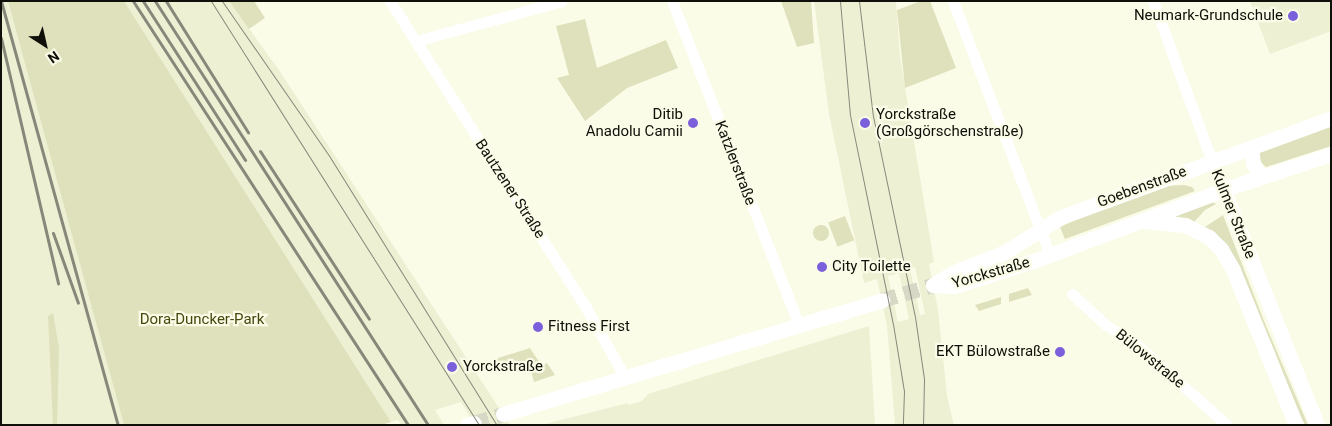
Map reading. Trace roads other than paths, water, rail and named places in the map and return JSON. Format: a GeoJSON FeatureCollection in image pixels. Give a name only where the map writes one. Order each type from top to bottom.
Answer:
{"type":"FeatureCollection","features":[{"type":"Feature","properties":{"kind":"main road","name":"Goebenstraße"},"geometry":{"type":"LineString","coordinates":[[1039,228],[1060,217],[1331,118]]}},
{"type":"Feature","properties":{"kind":"main road"},"geometry":{"type":"LineString","coordinates":[[1251,147],[1253,163],[1260,177]]}},
{"type":"Feature","properties":{"kind":"main road","name":"Goebenstraße"},"geometry":{"type":"LineString","coordinates":[[1050,255],[1146,221],[1223,190],[1331,154]]}},
{"type":"Feature","properties":{"kind":"main road","name":"Kulmer Straße"},"geometry":{"type":"LineString","coordinates":[[1212,161],[1317,425]]}},
{"type":"Feature","properties":{"kind":"main road","name":"Kulmer Straße"},"geometry":{"type":"LineString","coordinates":[[1146,221],[1186,225],[1209,237],[1221,249],[1233,270],[1296,425]]}},
{"type":"Feature","properties":{"kind":"main road","name":"Yorckstraße"},"geometry":{"type":"LineString","coordinates":[[1039,228],[1005,252],[952,273],[933,285],[954,286],[1050,255]]}},
{"type":"Feature","properties":{"kind":"main road"},"geometry":{"type":"LineString","coordinates":[[503,414],[626,379],[882,300]]}},
{"type":"Feature","properties":{"kind":"street","name":"Bautzener Straße"},"geometry":{"type":"LineString","coordinates":[[390,1],[584,304],[626,379]]}},
{"type":"Feature","properties":{"kind":"street"},"geometry":{"type":"LineString","coordinates":[[416,42],[562,1]]}},
{"type":"Feature","properties":{"kind":"street","name":"Katzlerstraße"},"geometry":{"type":"LineString","coordinates":[[672,1],[799,326]]}},
{"type":"Feature","properties":{"kind":"street"},"geometry":{"type":"LineString","coordinates":[[953,1],[1050,255]]}},
{"type":"Feature","properties":{"kind":"street","name":"Kulmer Straße"},"geometry":{"type":"LineString","coordinates":[[1153,1],[1212,161]]}},
{"type":"Feature","properties":{"kind":"street","name":"Bülowstraße"},"geometry":{"type":"LineString","coordinates":[[1072,294],[1106,325],[1137,346],[1227,425]]}},
{"type":"Feature","properties":{"kind":"tunnel"},"geometry":{"type":"LineString","coordinates":[[882,300],[933,285]]}},
{"type":"Feature","properties":{"kind":"tunnel"},"geometry":{"type":"LineString","coordinates":[[474,423],[503,414]]}},
{"type":"Feature","properties":{"kind":"tram line"},"geometry":{"type":"LineString","coordinates":[[211,1],[479,425]]}},
{"type":"Feature","properties":{"kind":"tram line"},"geometry":{"type":"LineString","coordinates":[[222,1],[328,154],[497,425]]}},
{"type":"Feature","properties":{"kind":"tram line"},"geometry":{"type":"LineString","coordinates":[[840,1],[850,115],[893,324],[904,391],[903,425]]}},
{"type":"Feature","properties":{"kind":"tram line"},"geometry":{"type":"LineString","coordinates":[[859,1],[873,116],[915,317],[924,379],[923,425]]}},
{"type":"Feature","properties":{"kind":"railway"},"geometry":{"type":"LineString","coordinates":[[1,1],[118,425]]}},
{"type":"Feature","properties":{"kind":"railway"},"geometry":{"type":"LineString","coordinates":[[133,1],[408,425]]}},
{"type":"Feature","properties":{"kind":"railway"},"geometry":{"type":"LineString","coordinates":[[143,1],[245,160]]}},
{"type":"Feature","properties":{"kind":"railway"},"geometry":{"type":"LineString","coordinates":[[155,1],[428,425]]}},
{"type":"Feature","properties":{"kind":"railway"},"geometry":{"type":"LineString","coordinates":[[166,1],[248,132]]}},
{"type":"Feature","properties":{"kind":"railway"},"geometry":{"type":"LineString","coordinates":[[1,38],[58,283]]}},
{"type":"Feature","properties":{"kind":"railway"},"geometry":{"type":"LineString","coordinates":[[260,151],[369,319]]}},
{"type":"Feature","properties":{"kind":"railway"},"geometry":{"type":"LineString","coordinates":[[53,233],[78,303]]}},
{"type":"Feature","properties":{"kind":"place","name":"Neumark-Grundschule"},"geometry":{"type":"Point","coordinates":[1293,16]}},
{"type":"Feature","properties":{"kind":"place","name":"Ditib Anadolu Camii"},"geometry":{"type":"Point","coordinates":[693,123]}},
{"type":"Feature","properties":{"kind":"place","name":"Yorckstraße (Großgörschenstraße)"},"geometry":{"type":"Point","coordinates":[865,123]}},
{"type":"Feature","properties":{"kind":"place","name":"City Toilette"},"geometry":{"type":"Point","coordinates":[822,267]}},
{"type":"Feature","properties":{"kind":"place","name":"Fitness First"},"geometry":{"type":"Point","coordinates":[538,327]}},
{"type":"Feature","properties":{"kind":"place","name":"EKT Bülowstraße"},"geometry":{"type":"Point","coordinates":[1060,352]}},
{"type":"Feature","properties":{"kind":"place","name":"Yorckstraße"},"geometry":{"type":"Point","coordinates":[452,367]}},
{"type":"Feature","properties":{"kind":"park label","name":"Dora-Duncker-Park"},"geometry":{"type":"Point","coordinates":[202,320]}}]}
